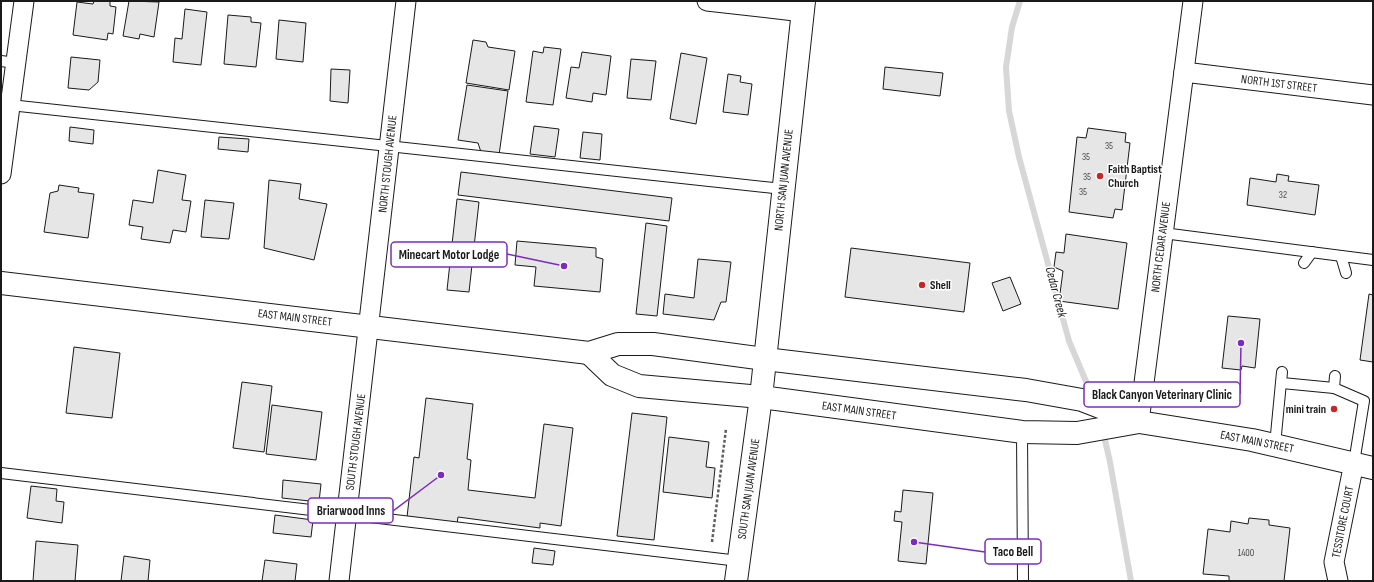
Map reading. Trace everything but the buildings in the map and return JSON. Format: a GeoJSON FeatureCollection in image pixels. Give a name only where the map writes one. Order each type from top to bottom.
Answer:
{"type":"FeatureCollection","features":[{"type":"Feature","properties":{"kind":"main road","name":"NORTH SAN JUAN AVENUE"},"geometry":{"type":"LineString","coordinates":[[761,397],[804,7]]}},
{"type":"Feature","properties":{"kind":"main road","name":"EAST MAIN STREET"},"geometry":{"type":"LineString","coordinates":[[1,283],[589,353],[618,344],[653,344],[1026,390],[1082,400],[1139,422],[1252,440],[1364,465]]}},
{"type":"Feature","properties":{"kind":"main road","name":"EAST MAIN STREET"},"geometry":{"type":"LineString","coordinates":[[589,353],[612,375],[639,386],[761,397],[1022,432],[1077,433],[1139,422]]}},
{"type":"Feature","properties":{"kind":"main road","name":"SOUTH SAN JUAN AVENUE"},"geometry":{"type":"LineString","coordinates":[[738,571],[761,397]]}},
{"type":"Feature","properties":{"kind":"street"},"geometry":{"type":"LineString","coordinates":[[1,174],[4,126],[10,105],[8,62],[24,1]]}},
{"type":"Feature","properties":{"kind":"street","name":"NORTH STOUGH AVENUE"},"geometry":{"type":"LineString","coordinates":[[370,327],[406,1]]}},
{"type":"Feature","properties":{"kind":"street"},"geometry":{"type":"LineString","coordinates":[[707,1],[804,7]]}},
{"type":"Feature","properties":{"kind":"street","name":"NORTH CEDAR AVENUE"},"geometry":{"type":"LineString","coordinates":[[1139,422],[1193,1]]}},
{"type":"Feature","properties":{"kind":"street","name":"NORTH 1ST STREET"},"geometry":{"type":"LineString","coordinates":[[1184,72],[1373,95]]}},
{"type":"Feature","properties":{"kind":"street","name":"SOUTH STOUGH AVENUE"},"geometry":{"type":"LineString","coordinates":[[339,581],[370,327]]}},
{"type":"Feature","properties":{"kind":"street","name":"TESSITORE COURT"},"geometry":{"type":"LineString","coordinates":[[1338,581],[1334,562],[1364,465]]}},
{"type":"Feature","properties":{"kind":"lane"},"geometry":{"type":"LineString","coordinates":[[10,105],[783,189]]}},
{"type":"Feature","properties":{"kind":"lane"},"geometry":{"type":"LineString","coordinates":[[1163,233],[1373,260]]}},
{"type":"Feature","properties":{"kind":"lane"},"geometry":{"type":"LineString","coordinates":[[1304,263],[1312,252]]}},
{"type":"Feature","properties":{"kind":"lane"},"geometry":{"type":"LineString","coordinates":[[1341,256],[1346,273]]}},
{"type":"Feature","properties":{"kind":"lane"},"geometry":{"type":"LineString","coordinates":[[1275,445],[1282,372]]}},
{"type":"Feature","properties":{"kind":"lane"},"geometry":{"type":"LineString","coordinates":[[1334,388],[1335,376]]}},
{"type":"Feature","properties":{"kind":"lane"},"geometry":{"type":"LineString","coordinates":[[1282,382],[1334,388],[1368,403],[1364,465]]}},
{"type":"Feature","properties":{"kind":"lane"},"geometry":{"type":"LineString","coordinates":[[1022,432],[1023,581]]}},
{"type":"Feature","properties":{"kind":"lane"},"geometry":{"type":"LineString","coordinates":[[1,473],[347,514],[738,571]]}},
{"type":"Feature","properties":{"kind":"path"},"geometry":{"type":"LineString","coordinates":[[712,544],[726,429]]}},
{"type":"Feature","properties":{"kind":"waterway","name":"Cedar Creek"},"geometry":{"type":"LineString","coordinates":[[1020,1],[1012,27],[1006,67],[1009,111],[1019,157],[1069,341],[1093,398]]}},
{"type":"Feature","properties":{"kind":"waterway","name":"Cedar Creek"},"geometry":{"type":"LineString","coordinates":[[1103,431],[1131,581]]}},
{"type":"Feature","properties":{"kind":"place","name":"Faith Baptist Church"},"geometry":{"type":"Point","coordinates":[1100,176]}},
{"type":"Feature","properties":{"kind":"place","name":"Minecart Motor Lodge"},"geometry":{"type":"Point","coordinates":[564,266]}},
{"type":"Feature","properties":{"kind":"place","name":"Shell"},"geometry":{"type":"Point","coordinates":[922,285]}},
{"type":"Feature","properties":{"kind":"place","name":"Black Canyon Veterinary Clinic"},"geometry":{"type":"Point","coordinates":[1241,343]}},
{"type":"Feature","properties":{"kind":"place","name":"mini train"},"geometry":{"type":"Point","coordinates":[1334,409]}},
{"type":"Feature","properties":{"kind":"place","name":"Briarwood Inns"},"geometry":{"type":"Point","coordinates":[441,475]}},
{"type":"Feature","properties":{"kind":"place","name":"Taco Bell"},"geometry":{"type":"Point","coordinates":[914,542]}}]}
